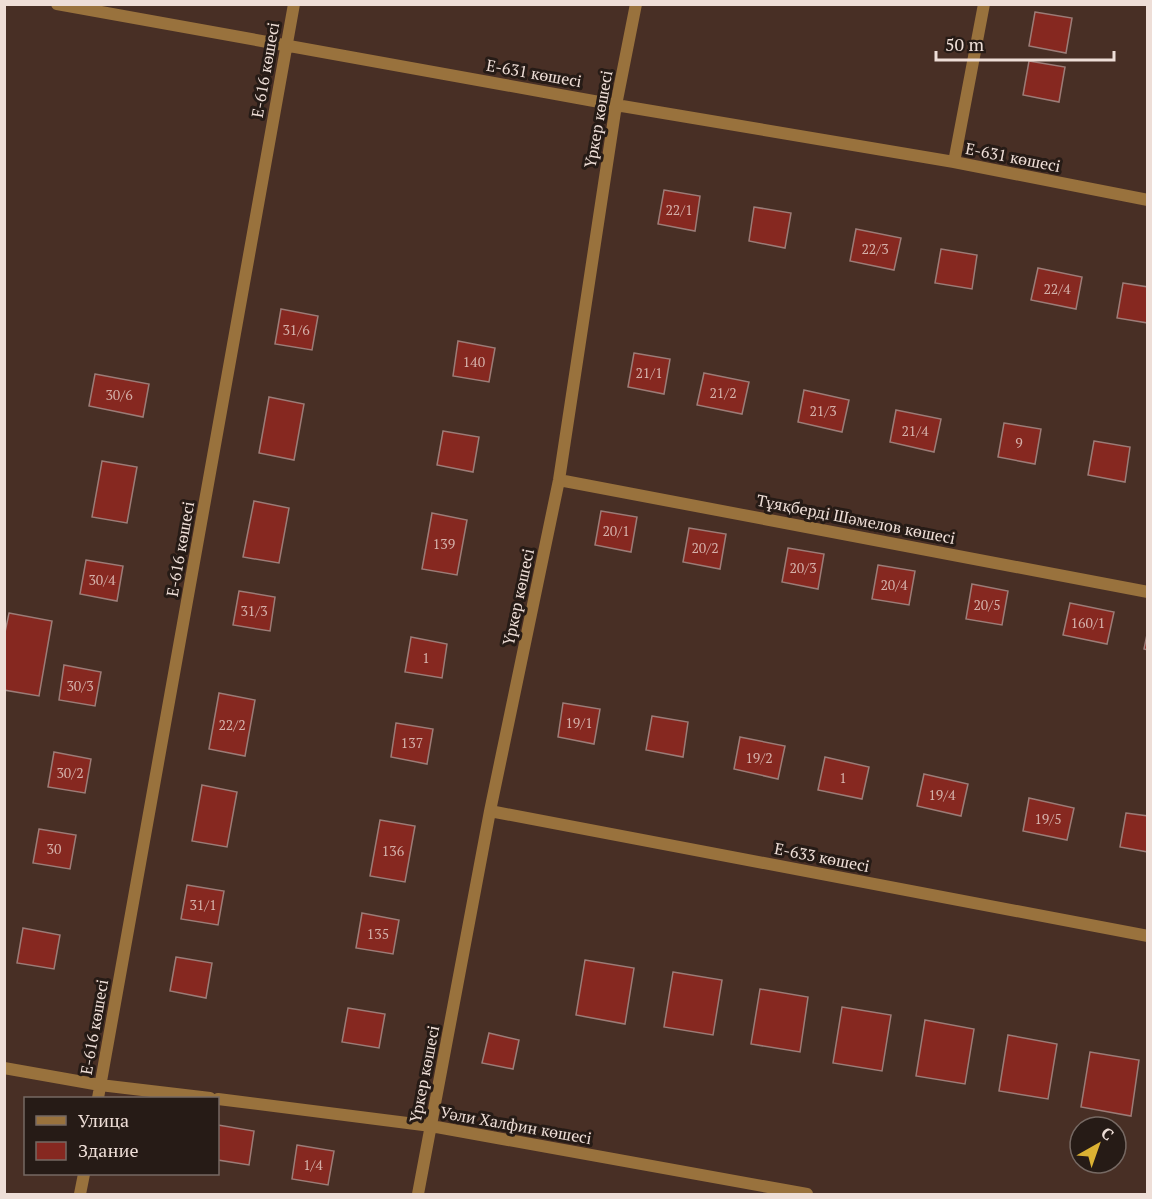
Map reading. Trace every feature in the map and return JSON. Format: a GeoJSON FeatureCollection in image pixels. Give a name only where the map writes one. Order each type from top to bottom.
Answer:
{"type":"FeatureCollection","features":[{"type":"Feature","properties":{"kind":"street","name":"Е-631 көшесі"},"geometry":{"type":"LineString","coordinates":[[57,4],[616,105],[954,162],[1148,200]]}},
{"type":"Feature","properties":{"kind":"street","name":"Е-616 көшесі"},"geometry":{"type":"LineString","coordinates":[[98,1097],[294,4]]}},
{"type":"Feature","properties":{"kind":"street","name":"Үркер көшесі"},"geometry":{"type":"LineString","coordinates":[[418,1194],[490,811],[559,480],[616,105],[636,4]]}},
{"type":"Feature","properties":{"kind":"street"},"geometry":{"type":"LineString","coordinates":[[954,162],[984,4]]}},
{"type":"Feature","properties":{"kind":"street","name":"Тұяқберді Шәмелов көшесі"},"geometry":{"type":"LineString","coordinates":[[559,480],[1148,592]]}},
{"type":"Feature","properties":{"kind":"street","name":"Е-633 көшесі"},"geometry":{"type":"LineString","coordinates":[[490,811],[1148,936]]}},
{"type":"Feature","properties":{"kind":"street"},"geometry":{"type":"LineString","coordinates":[[4,1068],[100,1085],[202,1097]]}},
{"type":"Feature","properties":{"kind":"street","name":"Уәли Халфин көшесі"},"geometry":{"type":"LineString","coordinates":[[219,1100],[431,1126],[807,1194]]}},
{"type":"Feature","properties":{"kind":"street"},"geometry":{"type":"LineString","coordinates":[[80,1194],[84,1175]]}},
{"type":"Feature","properties":{"kind":"building"},"geometry":{"type":"Polygon","coordinates":[[[1035,12],[1072,18],[1066,53],[1029,46],[1035,12]]]}},
{"type":"Feature","properties":{"kind":"building"},"geometry":{"type":"Polygon","coordinates":[[[1029,61],[1065,67],[1059,102],[1023,95],[1029,61]]]}},
{"type":"Feature","properties":{"kind":"building"},"geometry":{"type":"Polygon","coordinates":[[[664,190],[700,196],[695,231],[658,224],[664,190]]]}},
{"type":"Feature","properties":{"kind":"building"},"geometry":{"type":"Polygon","coordinates":[[[754,207],[791,213],[785,248],[749,241],[754,207]]]}},
{"type":"Feature","properties":{"kind":"building"},"geometry":{"type":"Polygon","coordinates":[[[856,229],[901,238],[894,270],[850,261],[856,229]]]}},
{"type":"Feature","properties":{"kind":"building"},"geometry":{"type":"Polygon","coordinates":[[[941,249],[977,255],[972,289],[935,283],[941,249]]]}},
{"type":"Feature","properties":{"kind":"building"},"geometry":{"type":"Polygon","coordinates":[[[1038,268],[1082,277],[1076,309],[1031,300],[1038,268]]]}},
{"type":"Feature","properties":{"kind":"building"},"geometry":{"type":"Polygon","coordinates":[[[1123,283],[1148,287],[1148,323],[1117,318],[1123,283]]]}},
{"type":"Feature","properties":{"kind":"building"},"geometry":{"type":"Polygon","coordinates":[[[281,309],[318,316],[312,350],[275,344],[281,309]]]}},
{"type":"Feature","properties":{"kind":"building"},"geometry":{"type":"Polygon","coordinates":[[[458,341],[495,348],[489,382],[453,376],[458,341]]]}},
{"type":"Feature","properties":{"kind":"building"},"geometry":{"type":"Polygon","coordinates":[[[634,353],[670,359],[664,394],[628,387],[634,353]]]}},
{"type":"Feature","properties":{"kind":"building"},"geometry":{"type":"Polygon","coordinates":[[[704,373],[749,382],[742,414],[697,405],[704,373]]]}},
{"type":"Feature","properties":{"kind":"building"},"geometry":{"type":"Polygon","coordinates":[[[95,374],[149,384],[143,417],[89,406],[95,374]]]}},
{"type":"Feature","properties":{"kind":"building"},"geometry":{"type":"Polygon","coordinates":[[[804,390],[849,400],[842,432],[798,422],[804,390]]]}},
{"type":"Feature","properties":{"kind":"building"},"geometry":{"type":"Polygon","coordinates":[[[269,397],[304,404],[294,460],[259,453],[269,397]]]}},
{"type":"Feature","properties":{"kind":"building"},"geometry":{"type":"Polygon","coordinates":[[[896,410],[941,419],[934,452],[890,442],[896,410]]]}},
{"type":"Feature","properties":{"kind":"building"},"geometry":{"type":"Polygon","coordinates":[[[1004,423],[1041,429],[1035,464],[998,457],[1004,423]]]}},
{"type":"Feature","properties":{"kind":"building"},"geometry":{"type":"Polygon","coordinates":[[[443,431],[479,437],[473,472],[437,465],[443,431]]]}},
{"type":"Feature","properties":{"kind":"building"},"geometry":{"type":"Polygon","coordinates":[[[1094,441],[1130,447],[1125,482],[1088,475],[1094,441]]]}},
{"type":"Feature","properties":{"kind":"building"},"geometry":{"type":"Polygon","coordinates":[[[102,461],[137,467],[127,523],[92,517],[102,461]]]}},
{"type":"Feature","properties":{"kind":"building"},"geometry":{"type":"Polygon","coordinates":[[[254,501],[289,508],[279,563],[243,557],[254,501]]]}},
{"type":"Feature","properties":{"kind":"building"},"geometry":{"type":"Polygon","coordinates":[[[601,511],[637,517],[631,552],[595,545],[601,511]]]}},
{"type":"Feature","properties":{"kind":"building"},"geometry":{"type":"Polygon","coordinates":[[[432,513],[467,520],[457,575],[422,569],[432,513]]]}},
{"type":"Feature","properties":{"kind":"building"},"geometry":{"type":"Polygon","coordinates":[[[689,528],[726,534],[720,569],[683,562],[689,528]]]}},
{"type":"Feature","properties":{"kind":"building"},"geometry":{"type":"Polygon","coordinates":[[[788,548],[824,554],[818,589],[782,582],[788,548]]]}},
{"type":"Feature","properties":{"kind":"building"},"geometry":{"type":"Polygon","coordinates":[[[86,560],[123,566],[117,601],[80,594],[86,560]]]}},
{"type":"Feature","properties":{"kind":"building"},"geometry":{"type":"Polygon","coordinates":[[[878,565],[915,571],[909,605],[872,599],[878,565]]]}},
{"type":"Feature","properties":{"kind":"building"},"geometry":{"type":"Polygon","coordinates":[[[972,584],[1008,591],[1002,625],[966,619],[972,584]]]}},
{"type":"Feature","properties":{"kind":"building"},"geometry":{"type":"Polygon","coordinates":[[[239,591],[275,597],[270,631],[233,625],[239,591]]]}},
{"type":"Feature","properties":{"kind":"building"},"geometry":{"type":"Polygon","coordinates":[[[1070,603],[1114,612],[1107,644],[1063,635],[1070,603]]]}},
{"type":"Feature","properties":{"kind":"building"},"geometry":{"type":"Polygon","coordinates":[[[9,613],[52,621],[39,696],[4,690],[4,637],[9,613]]]}},
{"type":"Feature","properties":{"kind":"building"},"geometry":{"type":"Polygon","coordinates":[[[1148,630],[1148,650],[1144,649],[1148,630]]]}},
{"type":"Feature","properties":{"kind":"building"},"geometry":{"type":"Polygon","coordinates":[[[411,637],[447,644],[442,678],[405,672],[411,637]]]}},
{"type":"Feature","properties":{"kind":"building"},"geometry":{"type":"Polygon","coordinates":[[[64,665],[101,672],[95,706],[59,700],[64,665]]]}},
{"type":"Feature","properties":{"kind":"building"},"geometry":{"type":"Polygon","coordinates":[[[219,693],[255,700],[245,756],[209,749],[219,693]]]}},
{"type":"Feature","properties":{"kind":"building"},"geometry":{"type":"Polygon","coordinates":[[[563,703],[600,709],[594,744],[558,737],[563,703]]]}},
{"type":"Feature","properties":{"kind":"building"},"geometry":{"type":"Polygon","coordinates":[[[652,716],[688,722],[683,757],[646,750],[652,716]]]}},
{"type":"Feature","properties":{"kind":"building"},"geometry":{"type":"Polygon","coordinates":[[[396,723],[433,729],[427,764],[391,757],[396,723]]]}},
{"type":"Feature","properties":{"kind":"building"},"geometry":{"type":"Polygon","coordinates":[[[740,737],[785,746],[778,779],[734,769],[740,737]]]}},
{"type":"Feature","properties":{"kind":"building"},"geometry":{"type":"Polygon","coordinates":[[[54,752],[91,759],[85,793],[48,787],[54,752]]]}},
{"type":"Feature","properties":{"kind":"building"},"geometry":{"type":"Polygon","coordinates":[[[825,757],[869,767],[862,799],[818,790],[825,757]]]}},
{"type":"Feature","properties":{"kind":"building"},"geometry":{"type":"Polygon","coordinates":[[[924,774],[968,784],[961,816],[917,806],[924,774]]]}},
{"type":"Feature","properties":{"kind":"building"},"geometry":{"type":"Polygon","coordinates":[[[202,785],[237,792],[227,847],[192,841],[202,785]]]}},
{"type":"Feature","properties":{"kind":"building"},"geometry":{"type":"Polygon","coordinates":[[[1029,798],[1074,808],[1067,840],[1023,831],[1029,798]]]}},
{"type":"Feature","properties":{"kind":"building"},"geometry":{"type":"Polygon","coordinates":[[[1126,813],[1148,816],[1148,852],[1120,847],[1126,813]]]}},
{"type":"Feature","properties":{"kind":"building"},"geometry":{"type":"Polygon","coordinates":[[[380,820],[415,826],[405,882],[370,876],[380,820]]]}},
{"type":"Feature","properties":{"kind":"building"},"geometry":{"type":"Polygon","coordinates":[[[39,829],[76,835],[70,869],[33,863],[39,829]]]}},
{"type":"Feature","properties":{"kind":"building"},"geometry":{"type":"Polygon","coordinates":[[[187,885],[224,891],[218,925],[181,919],[187,885]]]}},
{"type":"Feature","properties":{"kind":"building"},"geometry":{"type":"Polygon","coordinates":[[[362,913],[399,920],[393,954],[356,948],[362,913]]]}},
{"type":"Feature","properties":{"kind":"building"},"geometry":{"type":"Polygon","coordinates":[[[23,928],[60,935],[54,969],[17,963],[23,928]]]}},
{"type":"Feature","properties":{"kind":"building"},"geometry":{"type":"Polygon","coordinates":[[[176,957],[212,963],[206,998],[170,991],[176,957]]]}},
{"type":"Feature","properties":{"kind":"building"},"geometry":{"type":"Polygon","coordinates":[[[585,960],[634,968],[625,1024],[576,1015],[585,960]]]}},
{"type":"Feature","properties":{"kind":"building"},"geometry":{"type":"Polygon","coordinates":[[[673,972],[722,980],[713,1035],[664,1027],[673,972]]]}},
{"type":"Feature","properties":{"kind":"building"},"geometry":{"type":"Polygon","coordinates":[[[760,989],[808,997],[800,1052],[751,1044],[760,989]]]}},
{"type":"Feature","properties":{"kind":"building"},"geometry":{"type":"Polygon","coordinates":[[[842,1007],[891,1015],[882,1071],[833,1063],[842,1007]]]}},
{"type":"Feature","properties":{"kind":"building"},"geometry":{"type":"Polygon","coordinates":[[[348,1008],[385,1014],[379,1048],[342,1042],[348,1008]]]}},
{"type":"Feature","properties":{"kind":"building"},"geometry":{"type":"Polygon","coordinates":[[[925,1020],[974,1029],[965,1084],[916,1076],[925,1020]]]}},
{"type":"Feature","properties":{"kind":"building"},"geometry":{"type":"Polygon","coordinates":[[[489,1033],[519,1040],[513,1069],[482,1063],[489,1033]]]}},
{"type":"Feature","properties":{"kind":"building"},"geometry":{"type":"Polygon","coordinates":[[[1008,1035],[1057,1044],[1048,1099],[999,1091],[1008,1035]]]}},
{"type":"Feature","properties":{"kind":"building"},"geometry":{"type":"Polygon","coordinates":[[[1090,1052],[1139,1060],[1131,1116],[1081,1107],[1090,1052]]]}},
{"type":"Feature","properties":{"kind":"building"},"geometry":{"type":"Polygon","coordinates":[[[219,1125],[254,1131],[249,1165],[219,1160],[219,1125]]]}},
{"type":"Feature","properties":{"kind":"building"},"geometry":{"type":"Polygon","coordinates":[[[297,1145],[334,1151],[328,1185],[292,1179],[297,1145]]]}}]}
